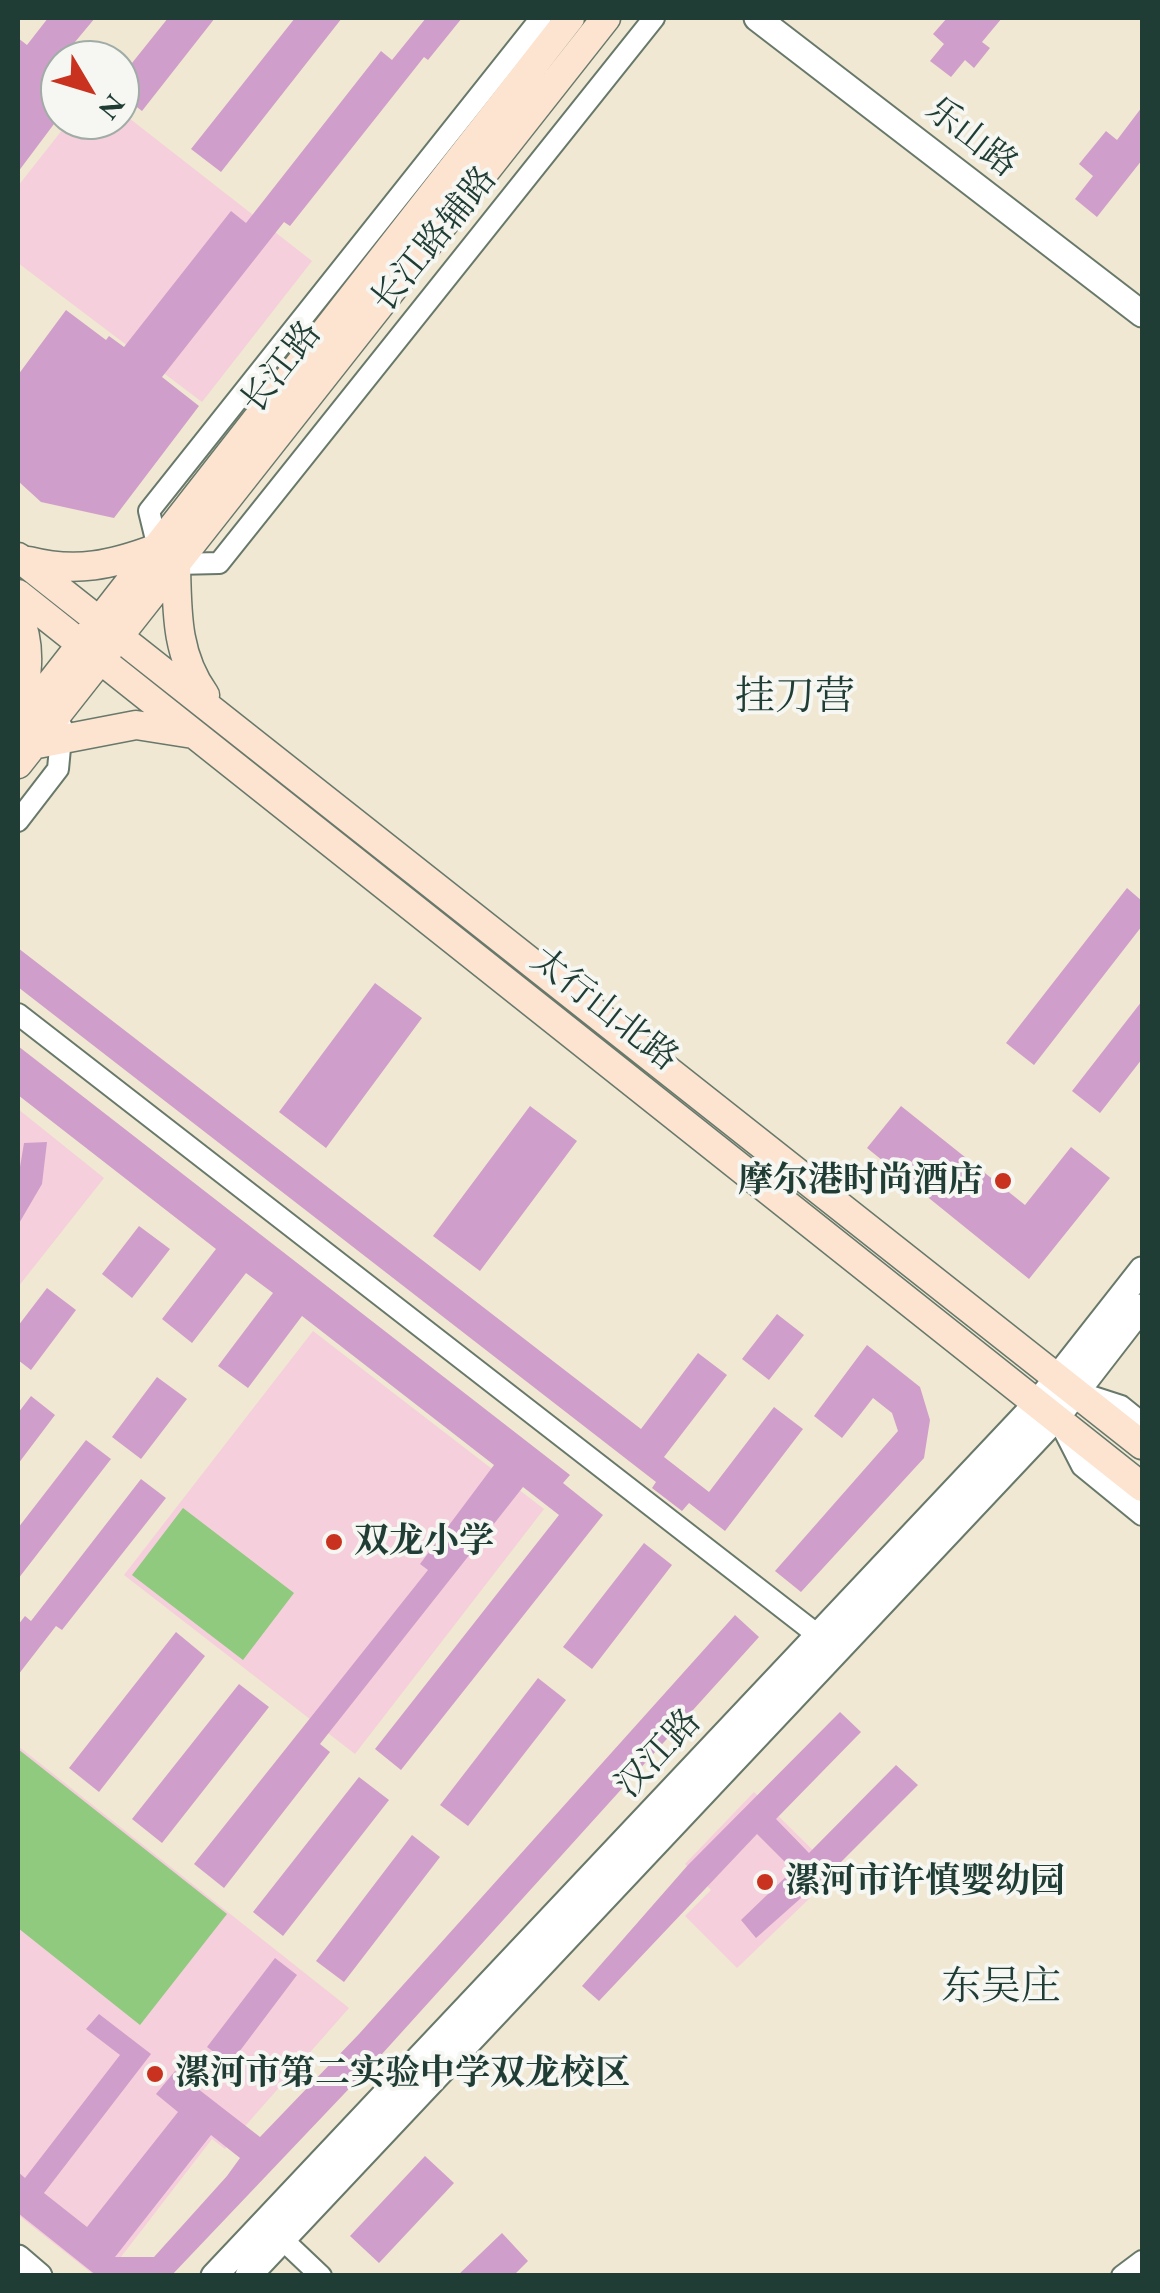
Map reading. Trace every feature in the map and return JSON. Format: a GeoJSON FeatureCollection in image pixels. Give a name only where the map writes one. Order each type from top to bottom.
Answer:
{"type":"FeatureCollection","features":[{"type":"Feature","properties":{"kind":"main road","name":"长江路"},"geometry":{"type":"LineString","coordinates":[[167,556],[570,18]]}},
{"type":"Feature","properties":{"kind":"main road","name":"长江路"},"geometry":{"type":"LineString","coordinates":[[29,719],[100,639],[606,18]]}},
{"type":"Feature","properties":{"kind":"main road"},"geometry":{"type":"LineString","coordinates":[[18,558],[63,570],[167,556],[177,630],[189,673],[218,712]]}},
{"type":"Feature","properties":{"kind":"main road","name":"太行山北路"},"geometry":{"type":"LineString","coordinates":[[18,558],[196,734],[1142,1487]]}},
{"type":"Feature","properties":{"kind":"main road","name":"太行山北路"},"geometry":{"type":"LineString","coordinates":[[18,594],[218,712],[1142,1446]]}},
{"type":"Feature","properties":{"kind":"main road"},"geometry":{"type":"LineString","coordinates":[[18,616],[25,630],[29,719],[62,740],[136,725],[196,734]]}},
{"type":"Feature","properties":{"kind":"street","name":"长江路辅路"},"geometry":{"type":"LineString","coordinates":[[541,18],[150,511],[167,556],[219,563],[654,18]]}},
{"type":"Feature","properties":{"kind":"street","name":"乐山路"},"geometry":{"type":"LineString","coordinates":[[756,18],[1142,314]]}},
{"type":"Feature","properties":{"kind":"street"},"geometry":{"type":"LineString","coordinates":[[18,821],[58,770],[62,740]]}},
{"type":"Feature","properties":{"kind":"street"},"geometry":{"type":"LineString","coordinates":[[18,1014],[819,1636]]}},
{"type":"Feature","properties":{"kind":"street","name":"汉江路"},"geometry":{"type":"LineString","coordinates":[[1068,1385],[1142,1270]]}},
{"type":"Feature","properties":{"kind":"street","name":"汉江路"},"geometry":{"type":"LineString","coordinates":[[248,2276],[1142,1306]]}},
{"type":"Feature","properties":{"kind":"street"},"geometry":{"type":"LineString","coordinates":[[1068,1385],[1121,1406],[1142,1423]]}},
{"type":"Feature","properties":{"kind":"street","name":"汉江路"},"geometry":{"type":"LineString","coordinates":[[214,2276],[819,1636],[1048,1409]]}},
{"type":"Feature","properties":{"kind":"street"},"geometry":{"type":"LineString","coordinates":[[1048,1409],[1082,1466],[1142,1515]]}},
{"type":"Feature","properties":{"kind":"street"},"geometry":{"type":"LineString","coordinates":[[282,2239],[321,2276]]}},
{"type":"Feature","properties":{"kind":"street"},"geometry":{"type":"LineString","coordinates":[[18,2258],[40,2276]]}},
{"type":"Feature","properties":{"kind":"street"},"geometry":{"type":"LineString","coordinates":[[1122,2276],[1142,2261]]}},
{"type":"Feature","properties":{"kind":"shaded area"},"geometry":{"type":"Polygon","coordinates":[[[140,127],[312,261],[202,402],[18,263],[18,186],[54,140],[140,140],[140,127]]]}},
{"type":"Feature","properties":{"kind":"shaded area"},"geometry":{"type":"Polygon","coordinates":[[[18,1109],[104,1178],[18,1287],[18,1109]]]}},
{"type":"Feature","properties":{"kind":"shaded area","name":"双龙小学"},"geometry":{"type":"Polygon","coordinates":[[[313,1331],[544,1509],[355,1754],[124,1575],[313,1331]]]}},
{"type":"Feature","properties":{"kind":"shaded area","name":"漯河市第二实验中学双龙校区"},"geometry":{"type":"Polygon","coordinates":[[[18,1746],[349,2008],[225,2149],[212,2139],[107,2275],[94,2275],[18,2215],[18,1746]]]}},
{"type":"Feature","properties":{"kind":"shaded area","name":"漯河市许慎婴幼园"},"geometry":{"type":"Polygon","coordinates":[[[754,1792],[836,1873],[737,1968],[685,1916],[711,1890],[685,1864],[754,1792]]]}},
{"type":"Feature","properties":{"kind":"green space"},"geometry":{"type":"Polygon","coordinates":[[[183,1508],[294,1593],[243,1660],[132,1575],[183,1508]]]}},
{"type":"Feature","properties":{"kind":"green space"},"geometry":{"type":"Polygon","coordinates":[[[18,1749],[227,1914],[140,2025],[18,1928],[18,1749]]]}},
{"type":"Feature","properties":{"kind":"building"},"geometry":{"type":"Polygon","coordinates":[[[48,18],[95,18],[77,40],[40,40],[42,140],[18,172],[18,38],[27,45],[48,18]]]}},
{"type":"Feature","properties":{"kind":"building"},"geometry":{"type":"Polygon","coordinates":[[[168,18],[215,18],[142,111],[140,53],[168,18]]]}},
{"type":"Feature","properties":{"kind":"building"},"geometry":{"type":"Polygon","coordinates":[[[295,18],[342,18],[221,172],[191,149],[295,18]]]}},
{"type":"Feature","properties":{"kind":"building"},"geometry":{"type":"Polygon","coordinates":[[[426,18],[462,18],[428,60],[424,57],[290,226],[284,222],[162,377],[199,406],[114,518],[41,502],[18,481],[18,375],[66,310],[106,340],[109,336],[124,347],[231,211],[246,223],[381,51],[392,60],[426,18]]]}},
{"type":"Feature","properties":{"kind":"building"},"geometry":{"type":"Polygon","coordinates":[[[947,18],[1002,18],[982,42],[990,48],[974,68],[965,60],[951,77],[930,61],[944,44],[933,34],[947,18]]]}},
{"type":"Feature","properties":{"kind":"building"},"geometry":{"type":"Polygon","coordinates":[[[1142,107],[1142,160],[1097,217],[1075,199],[1093,176],[1079,164],[1106,131],[1117,140],[1142,107]]]}},
{"type":"Feature","properties":{"kind":"building"},"geometry":{"type":"Polygon","coordinates":[[[1127,888],[1142,901],[1142,926],[1034,1065],[1006,1043],[1127,888]]]}},
{"type":"Feature","properties":{"kind":"building"},"geometry":{"type":"Polygon","coordinates":[[[18,948],[641,1429],[698,1353],[727,1375],[664,1457],[709,1492],[774,1407],[803,1429],[725,1531],[689,1503],[682,1511],[652,1488],[656,1482],[18,987],[18,948]]]}},
{"type":"Feature","properties":{"kind":"building"},"geometry":{"type":"Polygon","coordinates":[[[375,983],[422,1018],[326,1148],[279,1112],[375,983]]]}},
{"type":"Feature","properties":{"kind":"building"},"geometry":{"type":"Polygon","coordinates":[[[1142,1001],[1142,1059],[1100,1113],[1072,1091],[1142,1001]]]}},
{"type":"Feature","properties":{"kind":"building"},"geometry":{"type":"Polygon","coordinates":[[[18,1046],[570,1475],[563,1483],[603,1515],[401,1770],[375,1749],[559,1515],[523,1487],[320,1744],[330,1752],[224,1888],[194,1864],[428,1570],[420,1564],[494,1465],[302,1316],[248,1388],[218,1366],[273,1293],[246,1273],[192,1343],[162,1319],[216,1249],[18,1095],[18,1046]]]}},
{"type":"Feature","properties":{"kind":"building"},"geometry":{"type":"Polygon","coordinates":[[[530,1106],[577,1141],[480,1271],[433,1236],[530,1106]]]}},
{"type":"Feature","properties":{"kind":"building","name":"摩尔港时尚酒店"},"geometry":{"type":"Polygon","coordinates":[[[901,1106],[1025,1205],[1071,1147],[1110,1178],[1029,1279],[867,1148],[901,1106]]]}},
{"type":"Feature","properties":{"kind":"building"},"geometry":{"type":"Polygon","coordinates":[[[47,1142],[42,1184],[18,1225],[18,1179],[24,1143],[47,1142]]]}},
{"type":"Feature","properties":{"kind":"building"},"geometry":{"type":"Polygon","coordinates":[[[139,1226],[170,1249],[132,1298],[102,1274],[139,1226]]]}},
{"type":"Feature","properties":{"kind":"building"},"geometry":{"type":"Polygon","coordinates":[[[47,1288],[76,1310],[31,1370],[18,1360],[18,1326],[47,1288]]]}},
{"type":"Feature","properties":{"kind":"building"},"geometry":{"type":"Polygon","coordinates":[[[777,1314],[804,1335],[769,1380],[742,1359],[777,1314]]]}},
{"type":"Feature","properties":{"kind":"building"},"geometry":{"type":"Polygon","coordinates":[[[867,1345],[920,1387],[930,1420],[924,1458],[801,1592],[775,1571],[898,1431],[892,1413],[873,1398],[842,1438],[814,1416],[867,1345]]]}},
{"type":"Feature","properties":{"kind":"building"},"geometry":{"type":"Polygon","coordinates":[[[157,1377],[187,1399],[141,1459],[112,1437],[157,1377]]]}},
{"type":"Feature","properties":{"kind":"building"},"geometry":{"type":"Polygon","coordinates":[[[31,1396],[55,1415],[18,1464],[18,1413],[31,1396]]]}},
{"type":"Feature","properties":{"kind":"building"},"geometry":{"type":"Polygon","coordinates":[[[86,1440],[111,1459],[18,1579],[18,1528],[86,1440]]]}},
{"type":"Feature","properties":{"kind":"building"},"geometry":{"type":"Polygon","coordinates":[[[141,1479],[166,1498],[62,1630],[56,1626],[18,1675],[18,1625],[25,1616],[31,1621],[141,1479]]]}},
{"type":"Feature","properties":{"kind":"building"},"geometry":{"type":"Polygon","coordinates":[[[644,1543],[672,1565],[592,1669],[563,1647],[644,1543]]]}},
{"type":"Feature","properties":{"kind":"building"},"geometry":{"type":"Polygon","coordinates":[[[735,1615],[759,1637],[382,2054],[171,2276],[97,2276],[18,2213],[18,2172],[25,2178],[120,2055],[86,2029],[99,2014],[151,2054],[44,2193],[87,2227],[178,2112],[156,2094],[175,2071],[260,2137],[359,2034],[735,1615]],[[211,2135],[115,2257],[154,2257],[240,2158],[211,2135]]]}},
{"type":"Feature","properties":{"kind":"building"},"geometry":{"type":"Polygon","coordinates":[[[176,1632],[205,1656],[99,1792],[69,1768],[176,1632]]]}},
{"type":"Feature","properties":{"kind":"building"},"geometry":{"type":"Polygon","coordinates":[[[538,1678],[566,1700],[468,1826],[440,1805],[538,1678]]]}},
{"type":"Feature","properties":{"kind":"building"},"geometry":{"type":"Polygon","coordinates":[[[239,1684],[269,1707],[162,1843],[132,1819],[239,1684]]]}},
{"type":"Feature","properties":{"kind":"building"},"geometry":{"type":"Polygon","coordinates":[[[840,1712],[861,1732],[776,1819],[809,1853],[896,1765],[918,1785],[837,1866],[756,1938],[741,1920],[793,1870],[757,1834],[599,2001],[582,1986],[688,1865],[840,1712]]]}},
{"type":"Feature","properties":{"kind":"building"},"geometry":{"type":"Polygon","coordinates":[[[359,1777],[389,1800],[283,1936],[253,1912],[359,1777]]]}},
{"type":"Feature","properties":{"kind":"building"},"geometry":{"type":"Polygon","coordinates":[[[412,1835],[440,1857],[344,1982],[316,1961],[412,1835]]]}},
{"type":"Feature","properties":{"kind":"building"},"geometry":{"type":"Polygon","coordinates":[[[275,1958],[297,1975],[230,2064],[207,2047],[275,1958]]]}},
{"type":"Feature","properties":{"kind":"building"},"geometry":{"type":"Polygon","coordinates":[[[425,2156],[454,2183],[379,2263],[350,2236],[425,2156]]]}},
{"type":"Feature","properties":{"kind":"building"},"geometry":{"type":"Polygon","coordinates":[[[502,2233],[528,2261],[513,2276],[457,2276],[502,2233]]]}},
{"type":"Feature","properties":{"kind":"place","name":"摩尔港时尚酒店"},"geometry":{"type":"Point","coordinates":[1003,1181]}},
{"type":"Feature","properties":{"kind":"place","name":"双龙小学"},"geometry":{"type":"Point","coordinates":[334,1542]}},
{"type":"Feature","properties":{"kind":"place","name":"漯河市许慎婴幼园"},"geometry":{"type":"Point","coordinates":[765,1882]}},
{"type":"Feature","properties":{"kind":"place","name":"漯河市第二实验中学双龙校区"},"geometry":{"type":"Point","coordinates":[155,2074]}},
{"type":"Feature","properties":{"kind":"district","name":"挂刀营"},"geometry":{"type":"Point","coordinates":[795,698]}},
{"type":"Feature","properties":{"kind":"district","name":"东吴庄"},"geometry":{"type":"Point","coordinates":[1001,1988]}}]}
